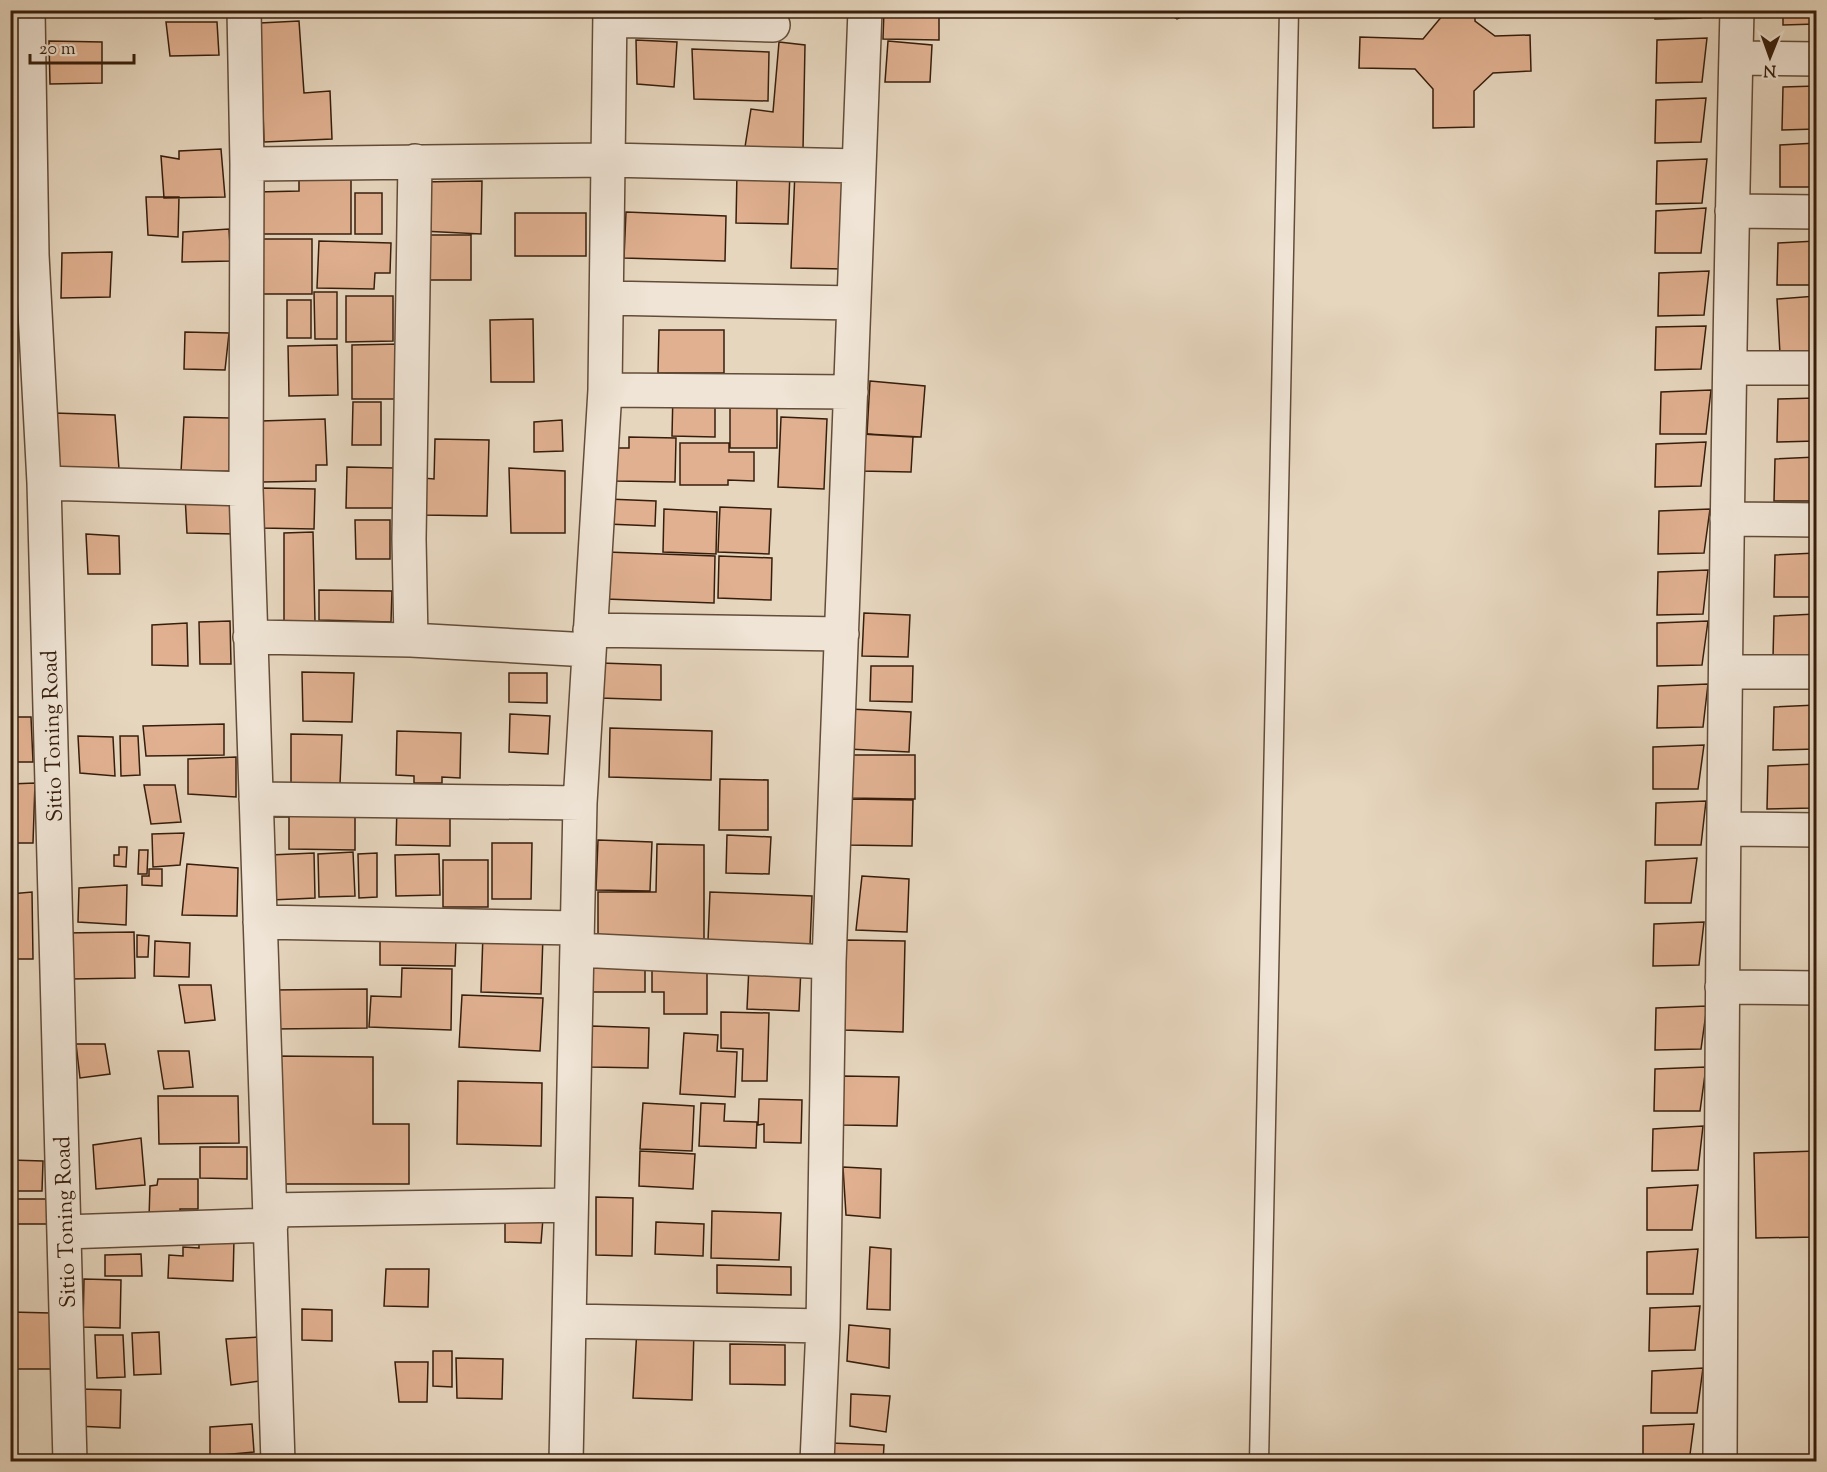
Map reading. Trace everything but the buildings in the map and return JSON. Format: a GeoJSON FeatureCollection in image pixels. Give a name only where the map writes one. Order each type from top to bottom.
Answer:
{"type":"FeatureCollection","features":[{"type":"Feature","properties":{"kind":"street","name":"Sitio Toning Road"},"geometry":{"type":"LineString","coordinates":[[28,10],[32,255],[44,483],[70,1461]]}},
{"type":"Feature","properties":{"kind":"street"},"geometry":{"type":"LineString","coordinates":[[244,10],[247,164],[246,489],[278,1461]]}},
{"type":"Feature","properties":{"kind":"street"},"geometry":{"type":"LineString","coordinates":[[817,1461],[823,1326],[825,1119],[830,962],[865,10]]}},
{"type":"Feature","properties":{"kind":"street"},"geometry":{"type":"LineString","coordinates":[[1720,1461],[1726,519],[1737,10]]}},
{"type":"Feature","properties":{"kind":"street"},"geometry":{"type":"LineString","coordinates":[[553,1461],[566,1461],[580,803],[604,390],[610,15],[773,26]]}},
{"type":"Feature","properties":{"kind":"street"},"geometry":{"type":"LineString","coordinates":[[1736,58],[1816,58]]}},
{"type":"Feature","properties":{"kind":"street"},"geometry":{"type":"LineString","coordinates":[[247,164],[609,160],[859,166]]}},
{"type":"Feature","properties":{"kind":"street"},"geometry":{"type":"LineString","coordinates":[[411,640],[409,539],[415,161]]}},
{"type":"Feature","properties":{"kind":"street"},"geometry":{"type":"LineString","coordinates":[[1732,211],[1816,212]]}},
{"type":"Feature","properties":{"kind":"street"},"geometry":{"type":"LineString","coordinates":[[607,298],[854,303]]}},
{"type":"Feature","properties":{"kind":"street"},"geometry":{"type":"LineString","coordinates":[[1731,368],[1816,368]]}},
{"type":"Feature","properties":{"kind":"street"},"geometry":{"type":"LineString","coordinates":[[604,390],[851,392]]}},
{"type":"Feature","properties":{"kind":"street"},"geometry":{"type":"LineString","coordinates":[[44,483],[246,489]]}},
{"type":"Feature","properties":{"kind":"street"},"geometry":{"type":"LineString","coordinates":[[1726,519],[1816,520]]}},
{"type":"Feature","properties":{"kind":"street"},"geometry":{"type":"LineString","coordinates":[[250,637],[590,640],[842,634]]}},
{"type":"Feature","properties":{"kind":"street"},"geometry":{"type":"LineString","coordinates":[[1726,672],[1816,672]]}},
{"type":"Feature","properties":{"kind":"street"},"geometry":{"type":"LineString","coordinates":[[256,799],[580,803]]}},
{"type":"Feature","properties":{"kind":"street"},"geometry":{"type":"LineString","coordinates":[[1724,830],[1816,830]]}},
{"type":"Feature","properties":{"kind":"street"},"geometry":{"type":"LineString","coordinates":[[260,921],[577,939],[830,962]]}},
{"type":"Feature","properties":{"kind":"street"},"geometry":{"type":"LineString","coordinates":[[1722,987],[1816,988]]}},
{"type":"Feature","properties":{"kind":"street"},"geometry":{"type":"LineString","coordinates":[[64,1232],[270,1217],[572,1205]]}},
{"type":"Feature","properties":{"kind":"street"},"geometry":{"type":"LineString","coordinates":[[569,1321],[823,1326]]}},
{"type":"Feature","properties":{"kind":"lane"},"geometry":{"type":"LineString","coordinates":[[1259,1461],[1289,10]]}}]}
